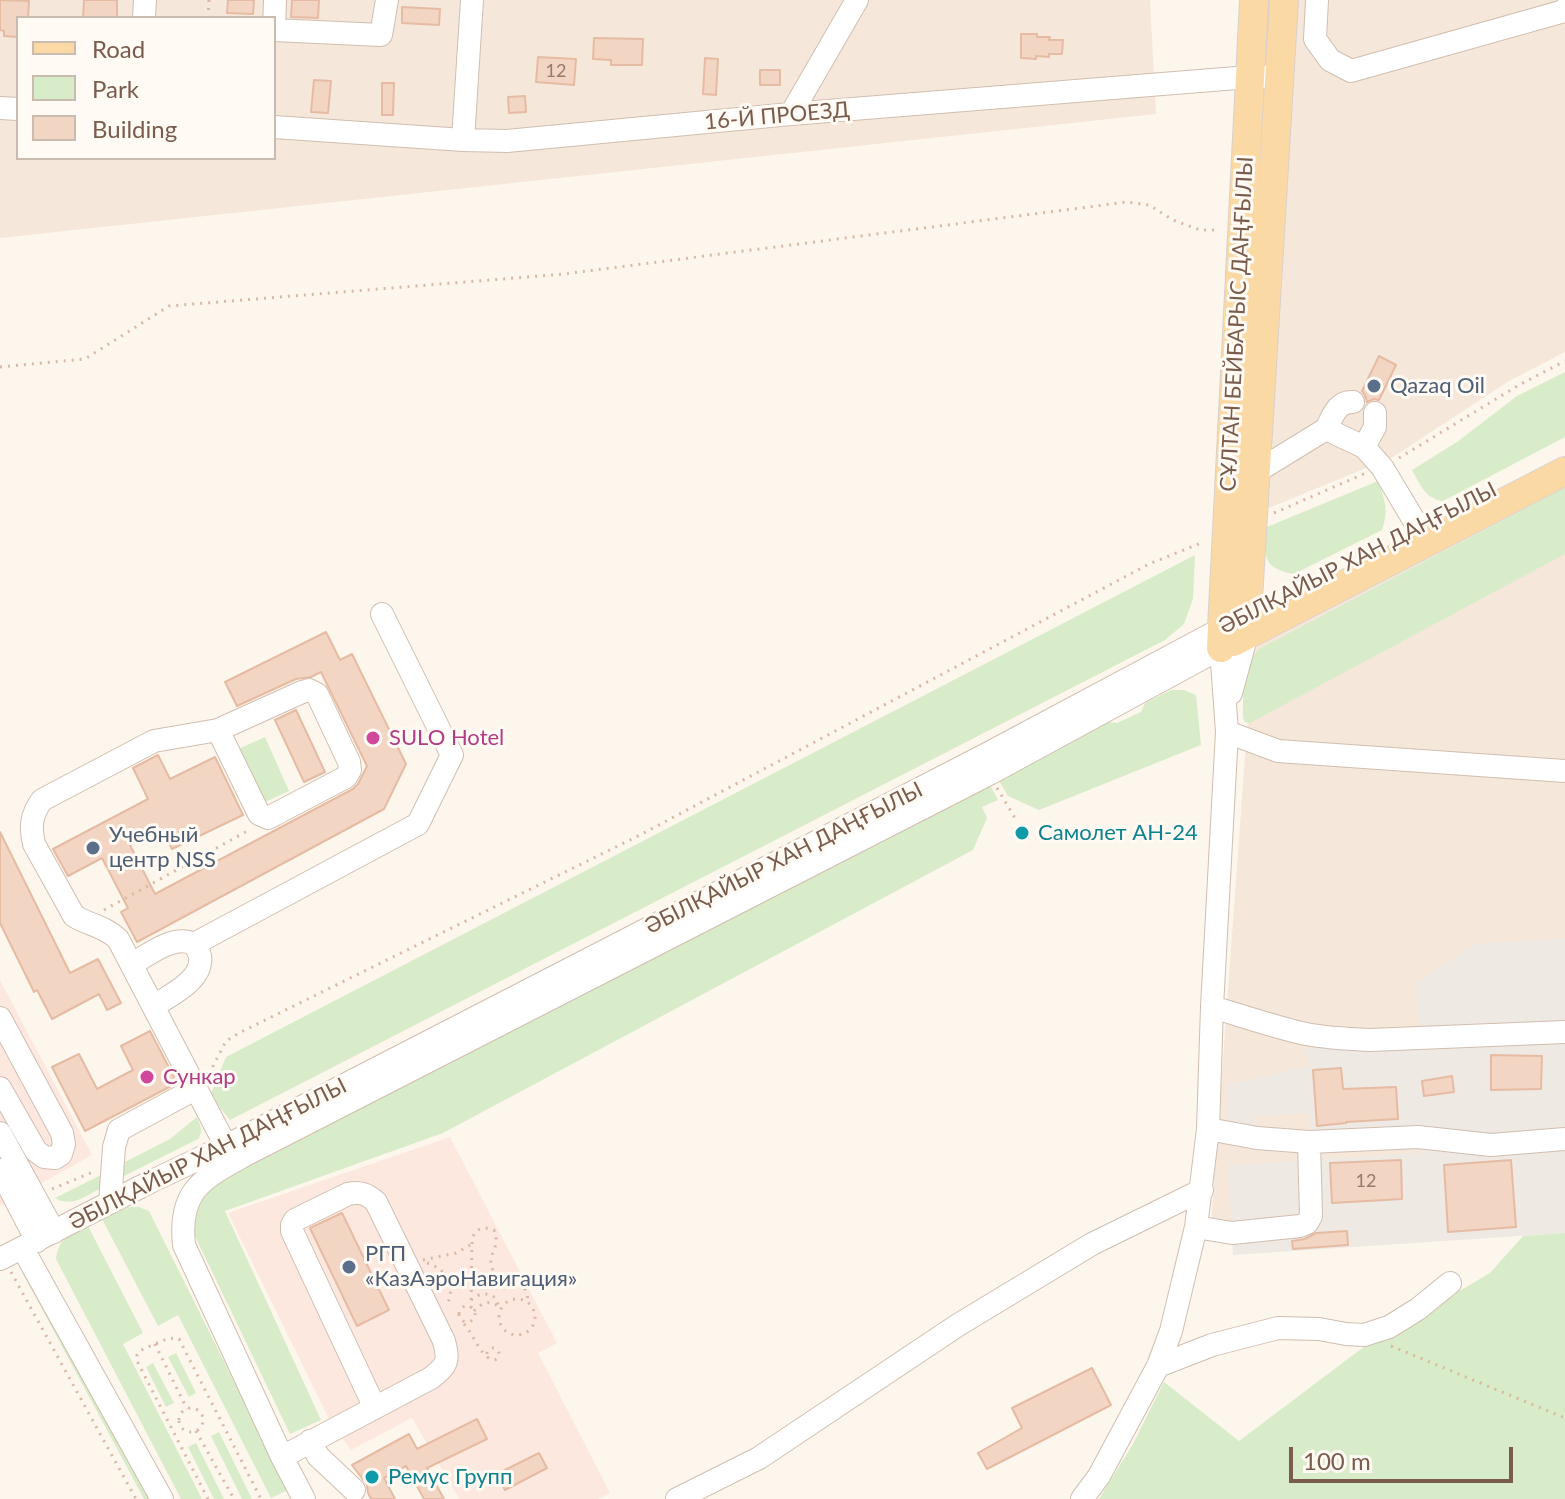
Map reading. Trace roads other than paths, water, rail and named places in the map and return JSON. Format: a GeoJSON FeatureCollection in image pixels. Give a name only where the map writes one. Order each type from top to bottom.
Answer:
{"type":"FeatureCollection","features":[{"type":"Feature","properties":{"kind":"main road","name":"СҰЛТАН БЕЙБАРЫС ДАҢҒЫЛЫ"},"geometry":{"type":"LineString","coordinates":[[1234,631],[1226,533],[1254,0]]}},
{"type":"Feature","properties":{"kind":"main road","name":"СҰЛТАН БЕЙБАРЫС ДАҢҒЫЛЫ"},"geometry":{"type":"LineString","coordinates":[[1234,631],[1253,522],[1284,0]]}},
{"type":"Feature","properties":{"kind":"main road","name":"ӘБІЛҚАЙЫР ХАН ДАҢҒЫЛЫ"},"geometry":{"type":"LineString","coordinates":[[1234,631],[1418,527],[1565,451]]}},
{"type":"Feature","properties":{"kind":"main road","name":"ӘБІЛҚАЙЫР ХАН ДАҢҒЫЛЫ"},"geometry":{"type":"LineString","coordinates":[[1234,631],[1565,471]]}},
{"type":"Feature","properties":{"kind":"street"},"geometry":{"type":"LineString","coordinates":[[276,30],[381,35],[387,0]]}},
{"type":"Feature","properties":{"kind":"street"},"geometry":{"type":"LineString","coordinates":[[463,140],[472,0]]}},
{"type":"Feature","properties":{"kind":"street"},"geometry":{"type":"LineString","coordinates":[[791,114],[857,0]]}},
{"type":"Feature","properties":{"kind":"street"},"geometry":{"type":"LineString","coordinates":[[1317,0],[1315,39],[1330,60],[1351,71],[1565,11]]}},
{"type":"Feature","properties":{"kind":"street","name":"16-Й ПРОЕЗД"},"geometry":{"type":"LineString","coordinates":[[276,127],[507,141],[791,114],[1249,77],[1280,78]]}},
{"type":"Feature","properties":{"kind":"street"},"geometry":{"type":"LineString","coordinates":[[1256,472],[1326,429],[1338,406],[1345,401],[1353,402]]}},
{"type":"Feature","properties":{"kind":"street"},"geometry":{"type":"LineString","coordinates":[[1364,447],[1375,427],[1375,413]]}},
{"type":"Feature","properties":{"kind":"street"},"geometry":{"type":"LineString","coordinates":[[1326,429],[1364,447],[1382,467],[1418,527]]}},
{"type":"Feature","properties":{"kind":"street"},"geometry":{"type":"LineString","coordinates":[[194,944],[418,824],[452,755],[382,614]]}},
{"type":"Feature","properties":{"kind":"street"},"geometry":{"type":"LineString","coordinates":[[1082,1499],[1099,1476],[1158,1366],[1171,1331],[1196,1227],[1208,1129],[1226,721],[1234,631]]}},
{"type":"Feature","properties":{"kind":"street","name":"ӘБІЛҚАЙЫР ХАН ДАҢҒЫЛЫ"},"geometry":{"type":"LineString","coordinates":[[282,1457],[184,1245],[182,1222],[192,1192],[209,1175],[989,774],[1234,631]]}},
{"type":"Feature","properties":{"kind":"street","name":"ӘБІЛҚАЙЫР ХАН ДАҢҒЫЛЫ"},"geometry":{"type":"LineString","coordinates":[[24,1248],[957,769],[1234,631]]}},
{"type":"Feature","properties":{"kind":"street"},"geometry":{"type":"LineString","coordinates":[[218,730],[259,814],[268,818],[346,777],[350,770],[317,694],[309,690],[218,730],[154,741],[42,800],[35,810],[31,831],[34,844],[74,916],[109,931],[118,939],[226,1146]]}},
{"type":"Feature","properties":{"kind":"street"},"geometry":{"type":"LineString","coordinates":[[1226,721],[1278,751],[1565,771]]}},
{"type":"Feature","properties":{"kind":"street"},"geometry":{"type":"LineString","coordinates":[[132,964],[176,940],[194,944],[200,956],[193,979],[154,1006]]}},
{"type":"Feature","properties":{"kind":"street"},"geometry":{"type":"LineString","coordinates":[[1212,1007],[1307,1034],[1338,1038],[1370,1040],[1565,1032]]}},
{"type":"Feature","properties":{"kind":"street"},"geometry":{"type":"LineString","coordinates":[[0,1018],[62,1133],[64,1144],[61,1154],[55,1158],[44,1157],[36,1151],[0,1088]]}},
{"type":"Feature","properties":{"kind":"street"},"geometry":{"type":"LineString","coordinates":[[110,1203],[114,1147],[119,1130],[197,1092]]}},
{"type":"Feature","properties":{"kind":"street"},"geometry":{"type":"LineString","coordinates":[[1208,1129],[1257,1138],[1309,1142],[1418,1137],[1491,1145],[1565,1139]]}},
{"type":"Feature","properties":{"kind":"street"},"geometry":{"type":"LineString","coordinates":[[0,1133],[24,1248]]}},
{"type":"Feature","properties":{"kind":"street"},"geometry":{"type":"LineString","coordinates":[[1196,1227],[1232,1233],[1307,1223],[1311,1216],[1309,1142]]}},
{"type":"Feature","properties":{"kind":"street"},"geometry":{"type":"LineString","coordinates":[[0,1170],[24,1248],[162,1499]]}},
{"type":"Feature","properties":{"kind":"street"},"geometry":{"type":"LineString","coordinates":[[677,1499],[759,1458],[958,1325],[1079,1252],[1202,1190]]}},
{"type":"Feature","properties":{"kind":"street"},"geometry":{"type":"LineString","coordinates":[[304,1499],[282,1457],[310,1441],[375,1408],[431,1378],[443,1369],[448,1360],[431,1310],[376,1202],[369,1195],[356,1192],[295,1220],[292,1231],[375,1408]]}},
{"type":"Feature","properties":{"kind":"street"},"geometry":{"type":"LineString","coordinates":[[1158,1366],[1212,1345],[1278,1328],[1364,1335],[1399,1321],[1450,1283]]}},
{"type":"Feature","properties":{"kind":"street"},"geometry":{"type":"LineString","coordinates":[[310,1441],[318,1456],[354,1490]]}},
{"type":"Feature","properties":{"kind":"place","name":"Qazaq Oil"},"geometry":{"type":"Point","coordinates":[1374,386]}},
{"type":"Feature","properties":{"kind":"place","name":"SULO Hotel"},"geometry":{"type":"Point","coordinates":[373,738]}},
{"type":"Feature","properties":{"kind":"place","name":"Самолет АН-24"},"geometry":{"type":"Point","coordinates":[1022,833]}},
{"type":"Feature","properties":{"kind":"place","name":"Учебный центр NSS"},"geometry":{"type":"Point","coordinates":[93,848]}},
{"type":"Feature","properties":{"kind":"place","name":"Сункар"},"geometry":{"type":"Point","coordinates":[147,1077]}},
{"type":"Feature","properties":{"kind":"place","name":"РГП «КазАэроНавигация»"},"geometry":{"type":"Point","coordinates":[349,1267]}},
{"type":"Feature","properties":{"kind":"place","name":"Ремус Групп"},"geometry":{"type":"Point","coordinates":[372,1477]}}]}
